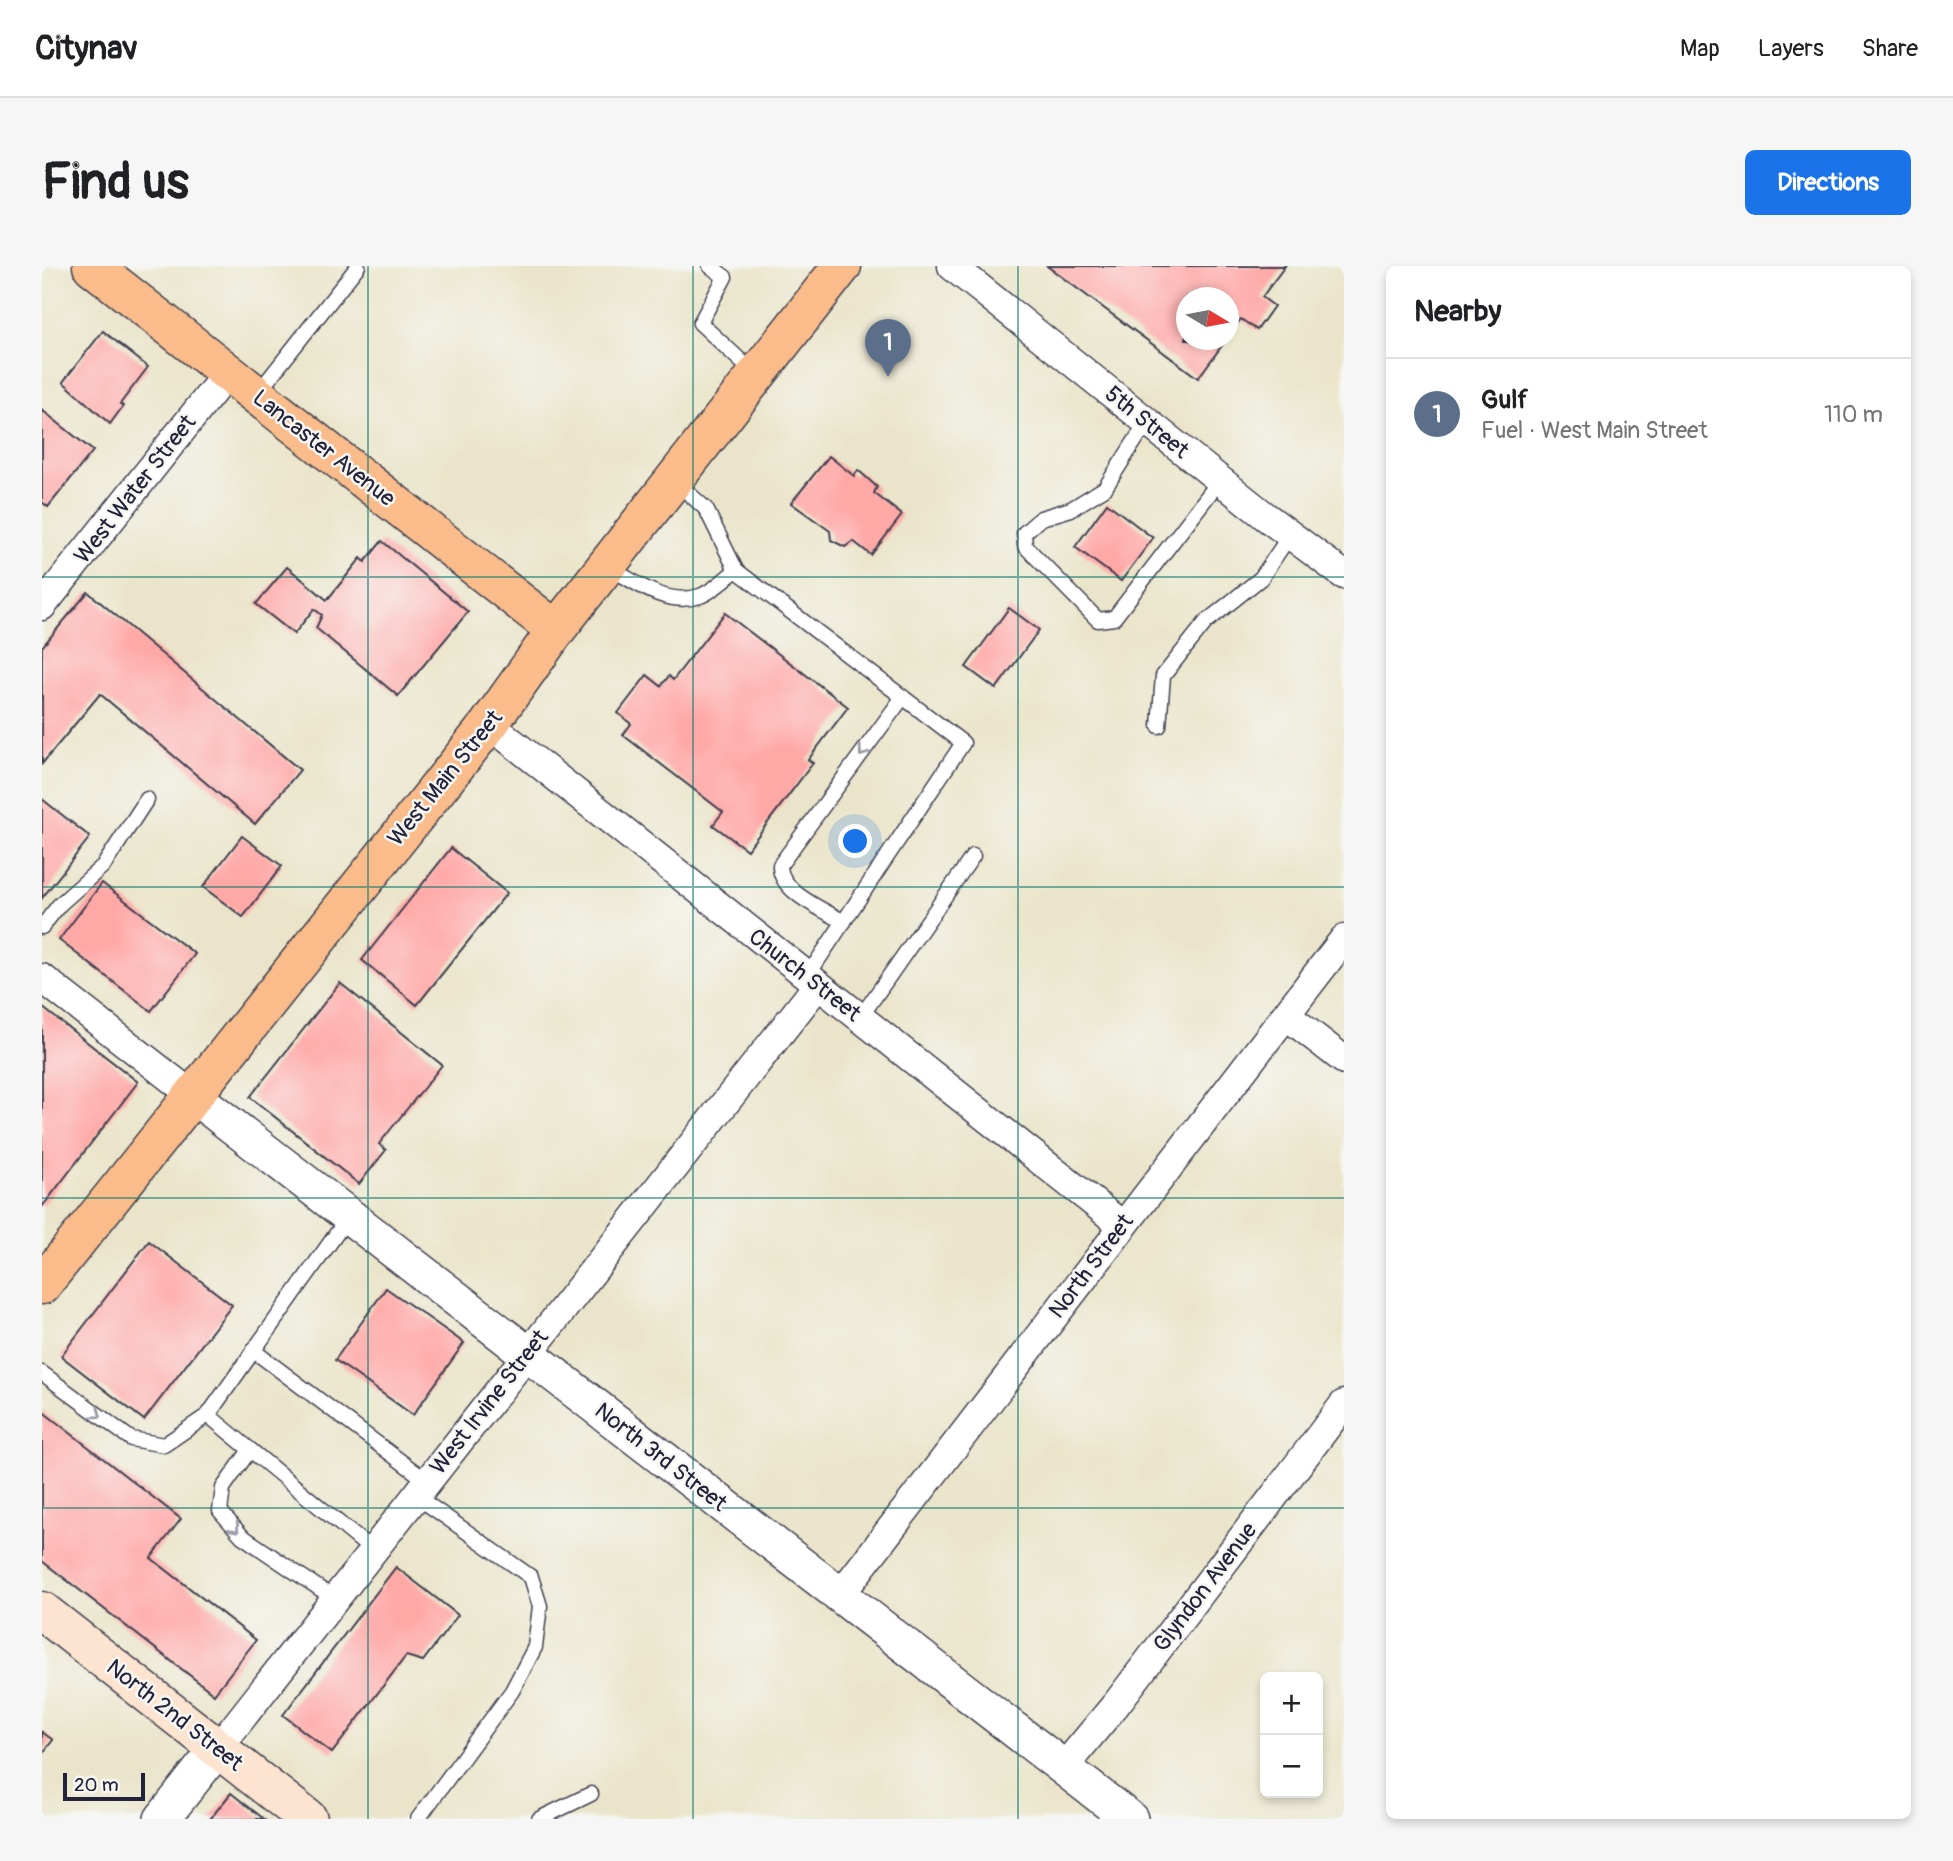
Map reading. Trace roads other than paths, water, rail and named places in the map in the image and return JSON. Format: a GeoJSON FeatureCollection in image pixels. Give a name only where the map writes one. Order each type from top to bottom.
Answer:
{"type":"FeatureCollection","features":[{"type":"Feature","properties":{"kind":"main road","name":"Lancaster Avenue"},"geometry":{"type":"LineString","coordinates":[[92,266],[556,630]]}},
{"type":"Feature","properties":{"kind":"main road","name":"West Main Street"},"geometry":{"type":"LineString","coordinates":[[42,1285],[191,1094],[489,724],[556,630],[842,266]]}},
{"type":"Feature","properties":{"kind":"main road","name":"North 2nd Street"},"geometry":{"type":"LineString","coordinates":[[42,1611],[308,1819]]}},
{"type":"Feature","properties":{"kind":"street","name":"5th Street"},"geometry":{"type":"LineString","coordinates":[[952,266],[1220,480],[1344,575]]}},
{"type":"Feature","properties":{"kind":"street","name":"West Water Street"},"geometry":{"type":"LineString","coordinates":[[42,606],[228,372]]}},
{"type":"Feature","properties":{"kind":"street","name":"Church Street"},"geometry":{"type":"LineString","coordinates":[[489,724],[811,982],[1122,1225]]}},
{"type":"Feature","properties":{"kind":"street","name":"North Street"},"geometry":{"type":"LineString","coordinates":[[840,1595],[1344,939]]}},
{"type":"Feature","properties":{"kind":"street"},"geometry":{"type":"LineString","coordinates":[[42,978],[191,1094]]}},
{"type":"Feature","properties":{"kind":"street","name":"West Irvine Street"},"geometry":{"type":"LineString","coordinates":[[162,1819],[527,1354],[811,982]]}},
{"type":"Feature","properties":{"kind":"street"},"geometry":{"type":"LineString","coordinates":[[1286,1014],[1344,1060]]}},
{"type":"Feature","properties":{"kind":"street","name":"North 3rd Street"},"geometry":{"type":"LineString","coordinates":[[191,1094],[1130,1819]]}},
{"type":"Feature","properties":{"kind":"street","name":"Glyndon Avenue"},"geometry":{"type":"LineString","coordinates":[[1063,1768],[1117,1703],[1344,1404]]}},
{"type":"Feature","properties":{"kind":"lane"},"geometry":{"type":"LineString","coordinates":[[257,395],[358,266]]}},
{"type":"Feature","properties":{"kind":"lane"},"geometry":{"type":"LineString","coordinates":[[710,266],[725,277],[700,323],[757,375]]}},
{"type":"Feature","properties":{"kind":"lane"},"geometry":{"type":"LineString","coordinates":[[1147,422],[1105,488],[1071,509],[1041,518],[1024,533],[1025,546],[1098,620],[1114,618],[1220,480]]}},
{"type":"Feature","properties":{"kind":"lane"},"geometry":{"type":"LineString","coordinates":[[674,480],[706,509],[736,570],[963,743],[844,922],[811,982]]}},
{"type":"Feature","properties":{"kind":"lane"},"geometry":{"type":"LineString","coordinates":[[1159,726],[1163,676],[1206,622],[1261,578],[1290,535]]}},
{"type":"Feature","properties":{"kind":"lane"},"geometry":{"type":"LineString","coordinates":[[607,566],[657,595],[680,598],[701,596],[736,570]]}},
{"type":"Feature","properties":{"kind":"lane"},"geometry":{"type":"LineString","coordinates":[[844,922],[785,885],[779,874],[780,865],[903,697]]}},
{"type":"Feature","properties":{"kind":"lane"},"geometry":{"type":"LineString","coordinates":[[42,927],[59,905],[104,864],[148,799]]}},
{"type":"Feature","properties":{"kind":"lane"},"geometry":{"type":"LineString","coordinates":[[860,1018],[973,856]]}},
{"type":"Feature","properties":{"kind":"lane"},"geometry":{"type":"LineString","coordinates":[[42,1373],[131,1438],[164,1445],[208,1415],[349,1216]]}},
{"type":"Feature","properties":{"kind":"lane"},"geometry":{"type":"LineString","coordinates":[[254,1351],[531,1577],[540,1606],[535,1647],[512,1691],[418,1819]]}},
{"type":"Feature","properties":{"kind":"lane"},"geometry":{"type":"LineString","coordinates":[[208,1415],[373,1551]]}},
{"type":"Feature","properties":{"kind":"lane"},"geometry":{"type":"LineString","coordinates":[[250,1450],[223,1488],[220,1511],[242,1536],[335,1599]]}},
{"type":"Feature","properties":{"kind":"lane"},"geometry":{"type":"LineString","coordinates":[[538,1819],[591,1794]]}},
{"type":"Feature","properties":{"kind":"place","name":"Gulf"},"geometry":{"type":"Point","coordinates":[888,377]}}]}
